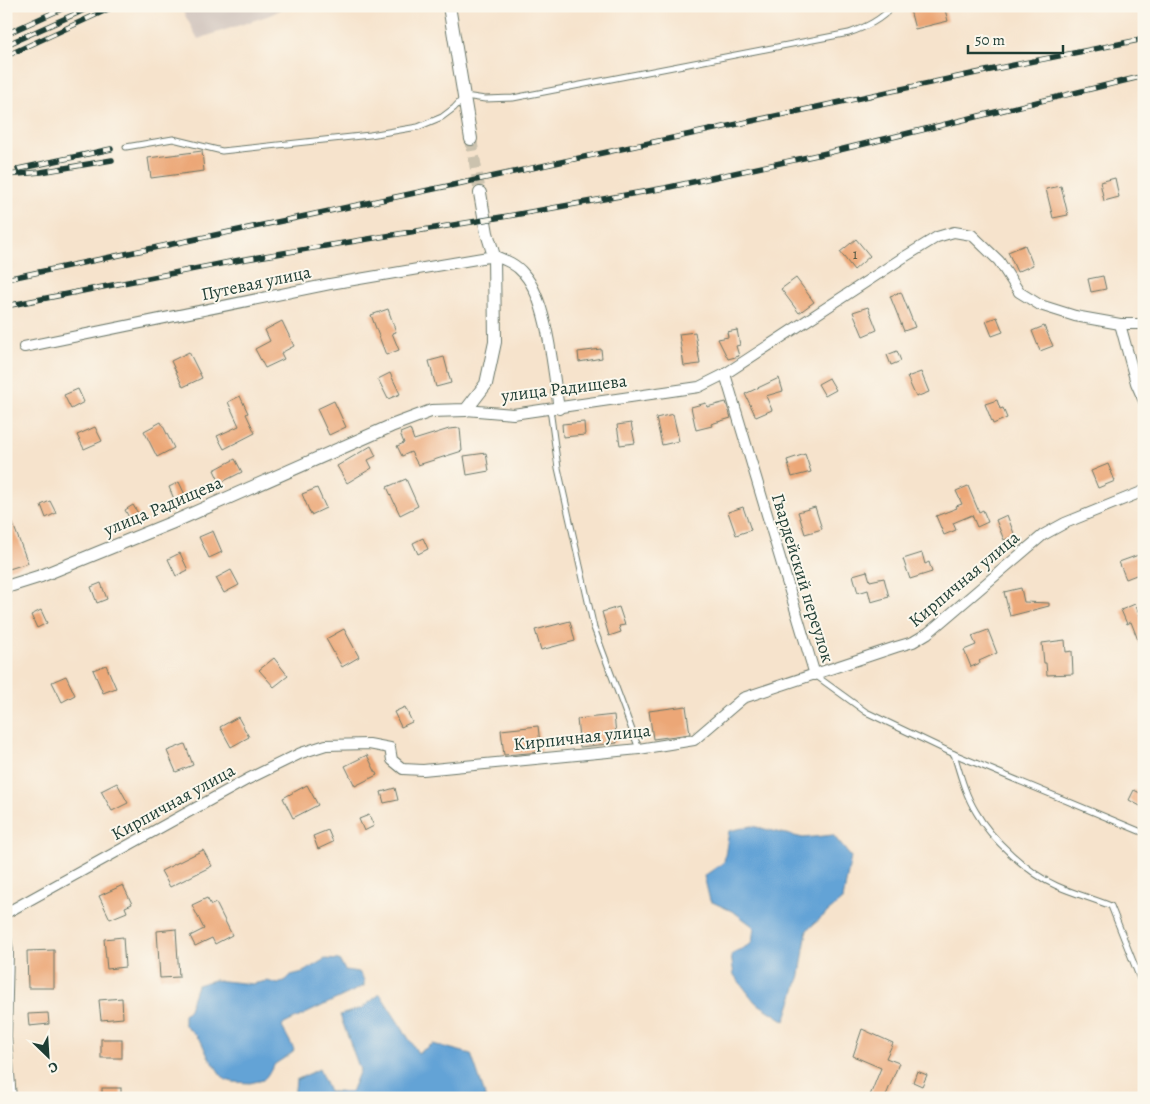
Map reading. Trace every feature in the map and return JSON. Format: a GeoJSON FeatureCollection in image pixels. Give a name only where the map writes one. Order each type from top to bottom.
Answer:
{"type":"FeatureCollection","features":[{"type":"Feature","properties":{"kind":"street"},"geometry":{"type":"LineString","coordinates":[[449,6],[471,139]]}},
{"type":"Feature","properties":{"kind":"street"},"geometry":{"type":"LineString","coordinates":[[466,410],[486,384],[495,342],[494,256],[487,233],[480,193]]}},
{"type":"Feature","properties":{"kind":"street","name":"улица Радищева"},"geometry":{"type":"LineString","coordinates":[[6,587],[41,576],[171,523],[391,426],[431,411],[466,410],[513,414],[699,387],[725,374],[937,237],[954,232],[972,235],[999,261],[1019,292],[1040,305],[1075,316],[1120,324]]}},
{"type":"Feature","properties":{"kind":"street"},"geometry":{"type":"LineString","coordinates":[[494,256],[510,261],[524,273],[536,292],[543,316],[554,409]]}},
{"type":"Feature","properties":{"kind":"street","name":"Путевая улица"},"geometry":{"type":"LineString","coordinates":[[24,347],[330,284],[494,256]]}},
{"type":"Feature","properties":{"kind":"street"},"geometry":{"type":"LineString","coordinates":[[1144,324],[1120,324],[1136,383],[1144,401]]}},
{"type":"Feature","properties":{"kind":"street","name":"Гвардейский переулок"},"geometry":{"type":"LineString","coordinates":[[725,374],[815,675]]}},
{"type":"Feature","properties":{"kind":"street","name":"Кирпичная улица"},"geometry":{"type":"LineString","coordinates":[[6,913],[248,779],[301,753],[326,745],[369,744],[383,746],[390,748],[392,760],[403,770],[423,770],[639,749],[694,740],[742,698],[913,642],[928,633],[1043,535],[1065,523],[1144,491]]}},
{"type":"Feature","properties":{"kind":"street"},"geometry":{"type":"LineString","coordinates":[[6,938],[8,950],[6,1037],[11,1098]]}},
{"type":"Feature","properties":{"kind":"lane"},"geometry":{"type":"LineString","coordinates":[[126,146],[172,139],[222,151],[370,135],[418,127],[442,117],[465,96],[486,99],[513,98],[849,33],[869,26],[887,13],[893,6]]}},
{"type":"Feature","properties":{"kind":"lane"},"geometry":{"type":"LineString","coordinates":[[554,409],[558,468],[594,628],[639,749]]}},
{"type":"Feature","properties":{"kind":"lane","name":"Гвардейский переулок"},"geometry":{"type":"LineString","coordinates":[[815,675],[866,712],[954,754],[1144,833]]}},
{"type":"Feature","properties":{"kind":"lane"},"geometry":{"type":"LineString","coordinates":[[954,754],[966,791],[976,813],[992,835],[1032,870],[1056,886],[1112,906],[1144,989]]}},
{"type":"Feature","properties":{"kind":"shaded area"},"geometry":{"type":"Polygon","coordinates":[[[180,6],[288,6],[270,15],[198,39],[180,6]]]}},
{"type":"Feature","properties":{"kind":"water"},"geometry":{"type":"Polygon","coordinates":[[[752,826],[803,838],[833,835],[851,857],[843,899],[807,930],[800,975],[785,1021],[755,1002],[734,975],[731,955],[752,943],[754,927],[734,912],[710,901],[704,876],[724,862],[729,831],[752,826]]]}},
{"type":"Feature","properties":{"kind":"water"},"geometry":{"type":"Polygon","coordinates":[[[325,959],[339,960],[345,970],[359,972],[364,980],[364,986],[284,1024],[282,1027],[294,1049],[292,1053],[275,1064],[263,1080],[250,1083],[226,1080],[207,1054],[201,1041],[184,1024],[184,1014],[189,1009],[197,985],[214,980],[252,984],[267,981],[278,984],[291,975],[303,972],[325,959]]]}},
{"type":"Feature","properties":{"kind":"water"},"geometry":{"type":"Polygon","coordinates":[[[380,994],[418,1053],[433,1044],[471,1054],[486,1098],[294,1098],[296,1080],[319,1069],[329,1092],[351,1092],[360,1070],[340,1015],[362,1008],[380,994]]]}},
{"type":"Feature","properties":{"kind":"building"},"geometry":{"type":"Polygon","coordinates":[[[909,6],[944,6],[948,21],[915,29],[909,6]]]}},
{"type":"Feature","properties":{"kind":"building"},"geometry":{"type":"Polygon","coordinates":[[[202,151],[204,171],[151,178],[148,158],[202,151]]]}},
{"type":"Feature","properties":{"kind":"building"},"geometry":{"type":"Polygon","coordinates":[[[1115,178],[1119,197],[1104,201],[1100,182],[1115,178]]]}},
{"type":"Feature","properties":{"kind":"building"},"geometry":{"type":"Polygon","coordinates":[[[1061,186],[1068,215],[1053,218],[1046,189],[1061,186]]]}},
{"type":"Feature","properties":{"kind":"building"},"geometry":{"type":"Polygon","coordinates":[[[856,239],[870,256],[854,270],[840,252],[856,239]]]}},
{"type":"Feature","properties":{"kind":"building"},"geometry":{"type":"Polygon","coordinates":[[[1025,245],[1033,265],[1017,272],[1008,252],[1025,245]]]}},
{"type":"Feature","properties":{"kind":"building"},"geometry":{"type":"Polygon","coordinates":[[[1103,276],[1106,289],[1091,292],[1088,279],[1103,276]]]}},
{"type":"Feature","properties":{"kind":"building"},"geometry":{"type":"Polygon","coordinates":[[[796,278],[814,302],[799,313],[781,289],[796,278]]]}},
{"type":"Feature","properties":{"kind":"building"},"geometry":{"type":"Polygon","coordinates":[[[901,292],[915,327],[904,331],[890,296],[901,292]]]}},
{"type":"Feature","properties":{"kind":"building"},"geometry":{"type":"Polygon","coordinates":[[[868,307],[877,330],[863,336],[853,312],[868,307]]]}},
{"type":"Feature","properties":{"kind":"building"},"geometry":{"type":"Polygon","coordinates":[[[388,309],[396,332],[392,333],[399,350],[386,355],[371,315],[388,309]]]}},
{"type":"Feature","properties":{"kind":"building"},"geometry":{"type":"Polygon","coordinates":[[[997,317],[1003,332],[992,336],[986,321],[997,317]]]}},
{"type":"Feature","properties":{"kind":"building"},"geometry":{"type":"Polygon","coordinates":[[[282,321],[294,346],[281,353],[284,359],[265,368],[255,349],[270,341],[265,330],[282,321]]]}},
{"type":"Feature","properties":{"kind":"building"},"geometry":{"type":"Polygon","coordinates":[[[1044,326],[1053,346],[1040,351],[1032,331],[1044,326]]]}},
{"type":"Feature","properties":{"kind":"building"},"geometry":{"type":"Polygon","coordinates":[[[737,330],[740,345],[736,346],[739,356],[728,359],[718,339],[728,337],[727,332],[737,330]]]}},
{"type":"Feature","properties":{"kind":"building"},"geometry":{"type":"Polygon","coordinates":[[[695,332],[700,364],[684,366],[679,334],[695,332]]]}},
{"type":"Feature","properties":{"kind":"building"},"geometry":{"type":"Polygon","coordinates":[[[601,349],[602,358],[579,362],[578,352],[601,349]]]}},
{"type":"Feature","properties":{"kind":"building"},"geometry":{"type":"Polygon","coordinates":[[[897,351],[901,361],[891,365],[887,355],[897,351]]]}},
{"type":"Feature","properties":{"kind":"building"},"geometry":{"type":"Polygon","coordinates":[[[189,352],[202,378],[183,387],[171,361],[189,352]]]}},
{"type":"Feature","properties":{"kind":"building"},"geometry":{"type":"Polygon","coordinates":[[[444,357],[451,383],[436,387],[429,361],[444,357]]]}},
{"type":"Feature","properties":{"kind":"building"},"geometry":{"type":"Polygon","coordinates":[[[921,372],[929,392],[916,397],[907,377],[921,372]]]}},
{"type":"Feature","properties":{"kind":"building"},"geometry":{"type":"Polygon","coordinates":[[[390,373],[400,394],[388,399],[378,379],[390,373]]]}},
{"type":"Feature","properties":{"kind":"building"},"geometry":{"type":"Polygon","coordinates":[[[779,378],[783,391],[766,396],[772,410],[756,417],[745,394],[779,378]]]}},
{"type":"Feature","properties":{"kind":"building"},"geometry":{"type":"Polygon","coordinates":[[[829,378],[836,390],[825,396],[818,384],[829,378]]]}},
{"type":"Feature","properties":{"kind":"building"},"geometry":{"type":"Polygon","coordinates":[[[78,389],[84,402],[71,409],[64,395],[78,389]]]}},
{"type":"Feature","properties":{"kind":"building"},"geometry":{"type":"Polygon","coordinates":[[[240,396],[255,433],[224,449],[217,436],[239,426],[228,402],[240,396]]]}},
{"type":"Feature","properties":{"kind":"building"},"geometry":{"type":"Polygon","coordinates":[[[997,400],[1000,409],[1003,408],[1007,418],[993,424],[985,404],[997,400]]]}},
{"type":"Feature","properties":{"kind":"building"},"geometry":{"type":"Polygon","coordinates":[[[334,401],[346,427],[329,435],[317,409],[334,401]]]}},
{"type":"Feature","properties":{"kind":"building"},"geometry":{"type":"Polygon","coordinates":[[[726,402],[731,418],[696,430],[691,407],[706,403],[707,407],[726,402]]]}},
{"type":"Feature","properties":{"kind":"building"},"geometry":{"type":"Polygon","coordinates":[[[673,414],[679,441],[662,445],[656,418],[673,414]]]}},
{"type":"Feature","properties":{"kind":"building"},"geometry":{"type":"Polygon","coordinates":[[[161,422],[174,448],[157,457],[144,431],[161,422]]]}},
{"type":"Feature","properties":{"kind":"building"},"geometry":{"type":"Polygon","coordinates":[[[584,422],[585,435],[563,437],[562,424],[584,422]]]}},
{"type":"Feature","properties":{"kind":"building"},"geometry":{"type":"Polygon","coordinates":[[[631,423],[635,443],[620,445],[617,425],[631,423]]]}},
{"type":"Feature","properties":{"kind":"building"},"geometry":{"type":"Polygon","coordinates":[[[95,427],[102,441],[84,449],[77,435],[95,427]]]}},
{"type":"Feature","properties":{"kind":"building"},"geometry":{"type":"Polygon","coordinates":[[[460,428],[462,451],[418,465],[411,452],[402,456],[397,446],[404,443],[400,433],[410,429],[414,440],[449,429],[460,428]]]}},
{"type":"Feature","properties":{"kind":"building"},"geometry":{"type":"Polygon","coordinates":[[[371,446],[376,456],[368,460],[372,468],[347,483],[337,466],[371,446]]]}},
{"type":"Feature","properties":{"kind":"building"},"geometry":{"type":"Polygon","coordinates":[[[486,453],[489,471],[467,475],[464,456],[486,453]]]}},
{"type":"Feature","properties":{"kind":"building"},"geometry":{"type":"Polygon","coordinates":[[[805,454],[811,472],[792,477],[787,460],[805,454]]]}},
{"type":"Feature","properties":{"kind":"building"},"geometry":{"type":"Polygon","coordinates":[[[235,459],[242,472],[220,483],[214,470],[235,459]]]}},
{"type":"Feature","properties":{"kind":"building"},"geometry":{"type":"Polygon","coordinates":[[[1108,464],[1115,481],[1098,488],[1091,471],[1108,464]]]}},
{"type":"Feature","properties":{"kind":"building"},"geometry":{"type":"Polygon","coordinates":[[[406,479],[418,506],[400,515],[387,487],[406,479]]]}},
{"type":"Feature","properties":{"kind":"building"},"geometry":{"type":"Polygon","coordinates":[[[179,482],[187,499],[176,504],[169,487],[179,482]]]}},
{"type":"Feature","properties":{"kind":"building"},"geometry":{"type":"Polygon","coordinates":[[[968,486],[979,512],[983,510],[988,522],[977,527],[972,515],[953,523],[956,530],[944,535],[936,516],[957,508],[956,506],[962,504],[956,491],[968,486]]]}},
{"type":"Feature","properties":{"kind":"building"},"geometry":{"type":"Polygon","coordinates":[[[317,488],[326,508],[311,515],[302,494],[317,488]]]}},
{"type":"Feature","properties":{"kind":"building"},"geometry":{"type":"Polygon","coordinates":[[[50,501],[56,513],[46,518],[41,505],[50,501]]]}},
{"type":"Feature","properties":{"kind":"building"},"geometry":{"type":"Polygon","coordinates":[[[133,505],[141,518],[132,523],[125,510],[133,505]]]}},
{"type":"Feature","properties":{"kind":"building"},"geometry":{"type":"Polygon","coordinates":[[[6,506],[28,563],[6,570],[6,506]]]}},
{"type":"Feature","properties":{"kind":"building"},"geometry":{"type":"Polygon","coordinates":[[[743,507],[751,530],[736,535],[728,512],[743,507]]]}},
{"type":"Feature","properties":{"kind":"building"},"geometry":{"type":"Polygon","coordinates":[[[815,507],[822,529],[805,534],[798,512],[815,507]]]}},
{"type":"Feature","properties":{"kind":"building"},"geometry":{"type":"Polygon","coordinates":[[[1007,515],[1015,536],[1004,540],[996,520],[1007,515]]]}},
{"type":"Feature","properties":{"kind":"building"},"geometry":{"type":"Polygon","coordinates":[[[213,531],[222,552],[209,558],[199,537],[213,531]]]}},
{"type":"Feature","properties":{"kind":"building"},"geometry":{"type":"Polygon","coordinates":[[[423,538],[428,549],[418,554],[413,543],[423,538]]]}},
{"type":"Feature","properties":{"kind":"building"},"geometry":{"type":"Polygon","coordinates":[[[180,553],[188,570],[176,576],[168,559],[180,553]]]}},
{"type":"Feature","properties":{"kind":"building"},"geometry":{"type":"Polygon","coordinates":[[[922,553],[925,564],[929,562],[932,572],[910,579],[903,559],[922,553]]]}},
{"type":"Feature","properties":{"kind":"building"},"geometry":{"type":"Polygon","coordinates":[[[1144,553],[1144,572],[1126,579],[1119,562],[1144,553]]]}},
{"type":"Feature","properties":{"kind":"building"},"geometry":{"type":"Polygon","coordinates":[[[231,570],[239,585],[224,593],[216,578],[231,570]]]}},
{"type":"Feature","properties":{"kind":"building"},"geometry":{"type":"Polygon","coordinates":[[[867,571],[870,581],[884,578],[889,597],[871,602],[868,590],[858,593],[853,575],[867,571]]]}},
{"type":"Feature","properties":{"kind":"building"},"geometry":{"type":"Polygon","coordinates":[[[101,583],[107,599],[97,603],[91,587],[101,583]]]}},
{"type":"Feature","properties":{"kind":"building"},"geometry":{"type":"Polygon","coordinates":[[[1021,588],[1024,602],[1049,603],[1049,606],[1010,616],[1004,592],[1021,588]]]}},
{"type":"Feature","properties":{"kind":"building"},"geometry":{"type":"Polygon","coordinates":[[[1135,604],[1144,626],[1143,653],[1131,622],[1127,624],[1121,610],[1135,604]]]}},
{"type":"Feature","properties":{"kind":"building"},"geometry":{"type":"Polygon","coordinates":[[[619,607],[625,625],[619,626],[621,632],[609,636],[602,612],[619,607]]]}},
{"type":"Feature","properties":{"kind":"building"},"geometry":{"type":"Polygon","coordinates":[[[41,610],[47,623],[37,628],[31,615],[41,610]]]}},
{"type":"Feature","properties":{"kind":"building"},"geometry":{"type":"Polygon","coordinates":[[[570,621],[575,641],[541,650],[535,630],[570,621]]]}},
{"type":"Feature","properties":{"kind":"building"},"geometry":{"type":"Polygon","coordinates":[[[344,629],[359,657],[342,667],[326,639],[344,629]]]}},
{"type":"Feature","properties":{"kind":"building"},"geometry":{"type":"Polygon","coordinates":[[[988,630],[997,653],[971,667],[964,650],[976,645],[972,636],[988,630]]]}},
{"type":"Feature","properties":{"kind":"building"},"geometry":{"type":"Polygon","coordinates":[[[1065,640],[1066,652],[1072,651],[1073,674],[1047,675],[1042,643],[1065,640]]]}},
{"type":"Feature","properties":{"kind":"building"},"geometry":{"type":"Polygon","coordinates":[[[274,658],[288,676],[274,687],[259,670],[274,658]]]}},
{"type":"Feature","properties":{"kind":"building"},"geometry":{"type":"Polygon","coordinates":[[[106,665],[116,688],[103,693],[93,670],[106,665]]]}},
{"type":"Feature","properties":{"kind":"building"},"geometry":{"type":"Polygon","coordinates":[[[66,676],[75,695],[62,702],[52,682],[66,676]]]}},
{"type":"Feature","properties":{"kind":"building"},"geometry":{"type":"Polygon","coordinates":[[[686,706],[690,734],[653,739],[649,711],[686,706]]]}},
{"type":"Feature","properties":{"kind":"building"},"geometry":{"type":"Polygon","coordinates":[[[405,707],[412,722],[401,727],[394,712],[405,707]]]}},
{"type":"Feature","properties":{"kind":"building"},"geometry":{"type":"Polygon","coordinates":[[[614,715],[617,743],[580,747],[577,719],[614,715]]]}},
{"type":"Feature","properties":{"kind":"building"},"geometry":{"type":"Polygon","coordinates":[[[238,717],[249,737],[231,747],[220,727],[238,717]]]}},
{"type":"Feature","properties":{"kind":"building"},"geometry":{"type":"Polygon","coordinates":[[[538,726],[541,752],[504,755],[501,730],[538,726]]]}},
{"type":"Feature","properties":{"kind":"building"},"geometry":{"type":"Polygon","coordinates":[[[185,744],[193,765],[176,772],[167,751],[185,744]]]}},
{"type":"Feature","properties":{"kind":"building"},"geometry":{"type":"Polygon","coordinates":[[[367,755],[377,775],[355,786],[345,766],[367,755]]]}},
{"type":"Feature","properties":{"kind":"building"},"geometry":{"type":"Polygon","coordinates":[[[117,783],[128,803],[112,811],[101,791],[117,783]]]}},
{"type":"Feature","properties":{"kind":"building"},"geometry":{"type":"Polygon","coordinates":[[[307,785],[318,805],[293,818],[283,798],[307,785]]]}},
{"type":"Feature","properties":{"kind":"building"},"geometry":{"type":"Polygon","coordinates":[[[395,788],[398,800],[384,803],[381,792],[395,788]]]}},
{"type":"Feature","properties":{"kind":"building"},"geometry":{"type":"Polygon","coordinates":[[[1134,790],[1144,795],[1144,808],[1129,800],[1134,790]]]}},
{"type":"Feature","properties":{"kind":"building"},"geometry":{"type":"Polygon","coordinates":[[[369,815],[374,826],[364,831],[359,819],[369,815]]]}},
{"type":"Feature","properties":{"kind":"building"},"geometry":{"type":"Polygon","coordinates":[[[328,830],[333,842],[318,849],[313,836],[328,830]]]}},
{"type":"Feature","properties":{"kind":"building"},"geometry":{"type":"Polygon","coordinates":[[[203,850],[212,866],[170,887],[161,871],[203,850]]]}},
{"type":"Feature","properties":{"kind":"building"},"geometry":{"type":"Polygon","coordinates":[[[123,885],[132,904],[125,907],[127,912],[110,919],[99,896],[123,885]]]}},
{"type":"Feature","properties":{"kind":"building"},"geometry":{"type":"Polygon","coordinates":[[[207,898],[211,905],[216,903],[232,935],[215,944],[212,938],[195,946],[190,936],[204,929],[192,905],[207,898]]]}},
{"type":"Feature","properties":{"kind":"building"},"geometry":{"type":"Polygon","coordinates":[[[176,929],[179,977],[160,978],[157,931],[176,929]]]}},
{"type":"Feature","properties":{"kind":"building"},"geometry":{"type":"Polygon","coordinates":[[[123,937],[125,967],[107,969],[104,939],[123,937]]]}},
{"type":"Feature","properties":{"kind":"building"},"geometry":{"type":"Polygon","coordinates":[[[54,950],[54,988],[28,988],[27,951],[54,950]]]}},
{"type":"Feature","properties":{"kind":"building"},"geometry":{"type":"Polygon","coordinates":[[[122,998],[123,1018],[101,1020],[99,1000],[122,998]]]}},
{"type":"Feature","properties":{"kind":"building"},"geometry":{"type":"Polygon","coordinates":[[[48,1013],[49,1024],[29,1026],[28,1014],[48,1013]]]}},
{"type":"Feature","properties":{"kind":"building"},"geometry":{"type":"Polygon","coordinates":[[[862,1029],[893,1043],[886,1058],[899,1063],[885,1098],[869,1098],[881,1068],[853,1056],[862,1029]]]}},
{"type":"Feature","properties":{"kind":"building"},"geometry":{"type":"Polygon","coordinates":[[[101,1039],[122,1039],[122,1058],[101,1058],[101,1039]]]}},
{"type":"Feature","properties":{"kind":"building"},"geometry":{"type":"Polygon","coordinates":[[[917,1071],[927,1075],[922,1086],[913,1082],[917,1071]]]}},
{"type":"Feature","properties":{"kind":"building"},"geometry":{"type":"Polygon","coordinates":[[[102,1088],[121,1088],[121,1098],[102,1098],[102,1088]]]}},
{"type":"Feature","properties":{"kind":"tunnel"},"geometry":{"type":"LineString","coordinates":[[471,139],[480,193]]}},
{"type":"Feature","properties":{"kind":"railway"},"geometry":{"type":"LineString","coordinates":[[6,34],[68,6]]}},
{"type":"Feature","properties":{"kind":"railway"},"geometry":{"type":"LineString","coordinates":[[6,45],[93,6]]}},
{"type":"Feature","properties":{"kind":"railway"},"geometry":{"type":"LineString","coordinates":[[6,56],[115,6]]}},
{"type":"Feature","properties":{"kind":"railway"},"geometry":{"type":"LineString","coordinates":[[6,279],[1144,39]]}},
{"type":"Feature","properties":{"kind":"railway"},"geometry":{"type":"LineString","coordinates":[[6,306],[240,260],[665,188],[831,152],[1144,76]]}},
{"type":"Feature","properties":{"kind":"railway"},"geometry":{"type":"LineString","coordinates":[[18,169],[111,149]]}},
{"type":"Feature","properties":{"kind":"railway"},"geometry":{"type":"LineString","coordinates":[[6,175],[41,172],[112,160]]}}]}
